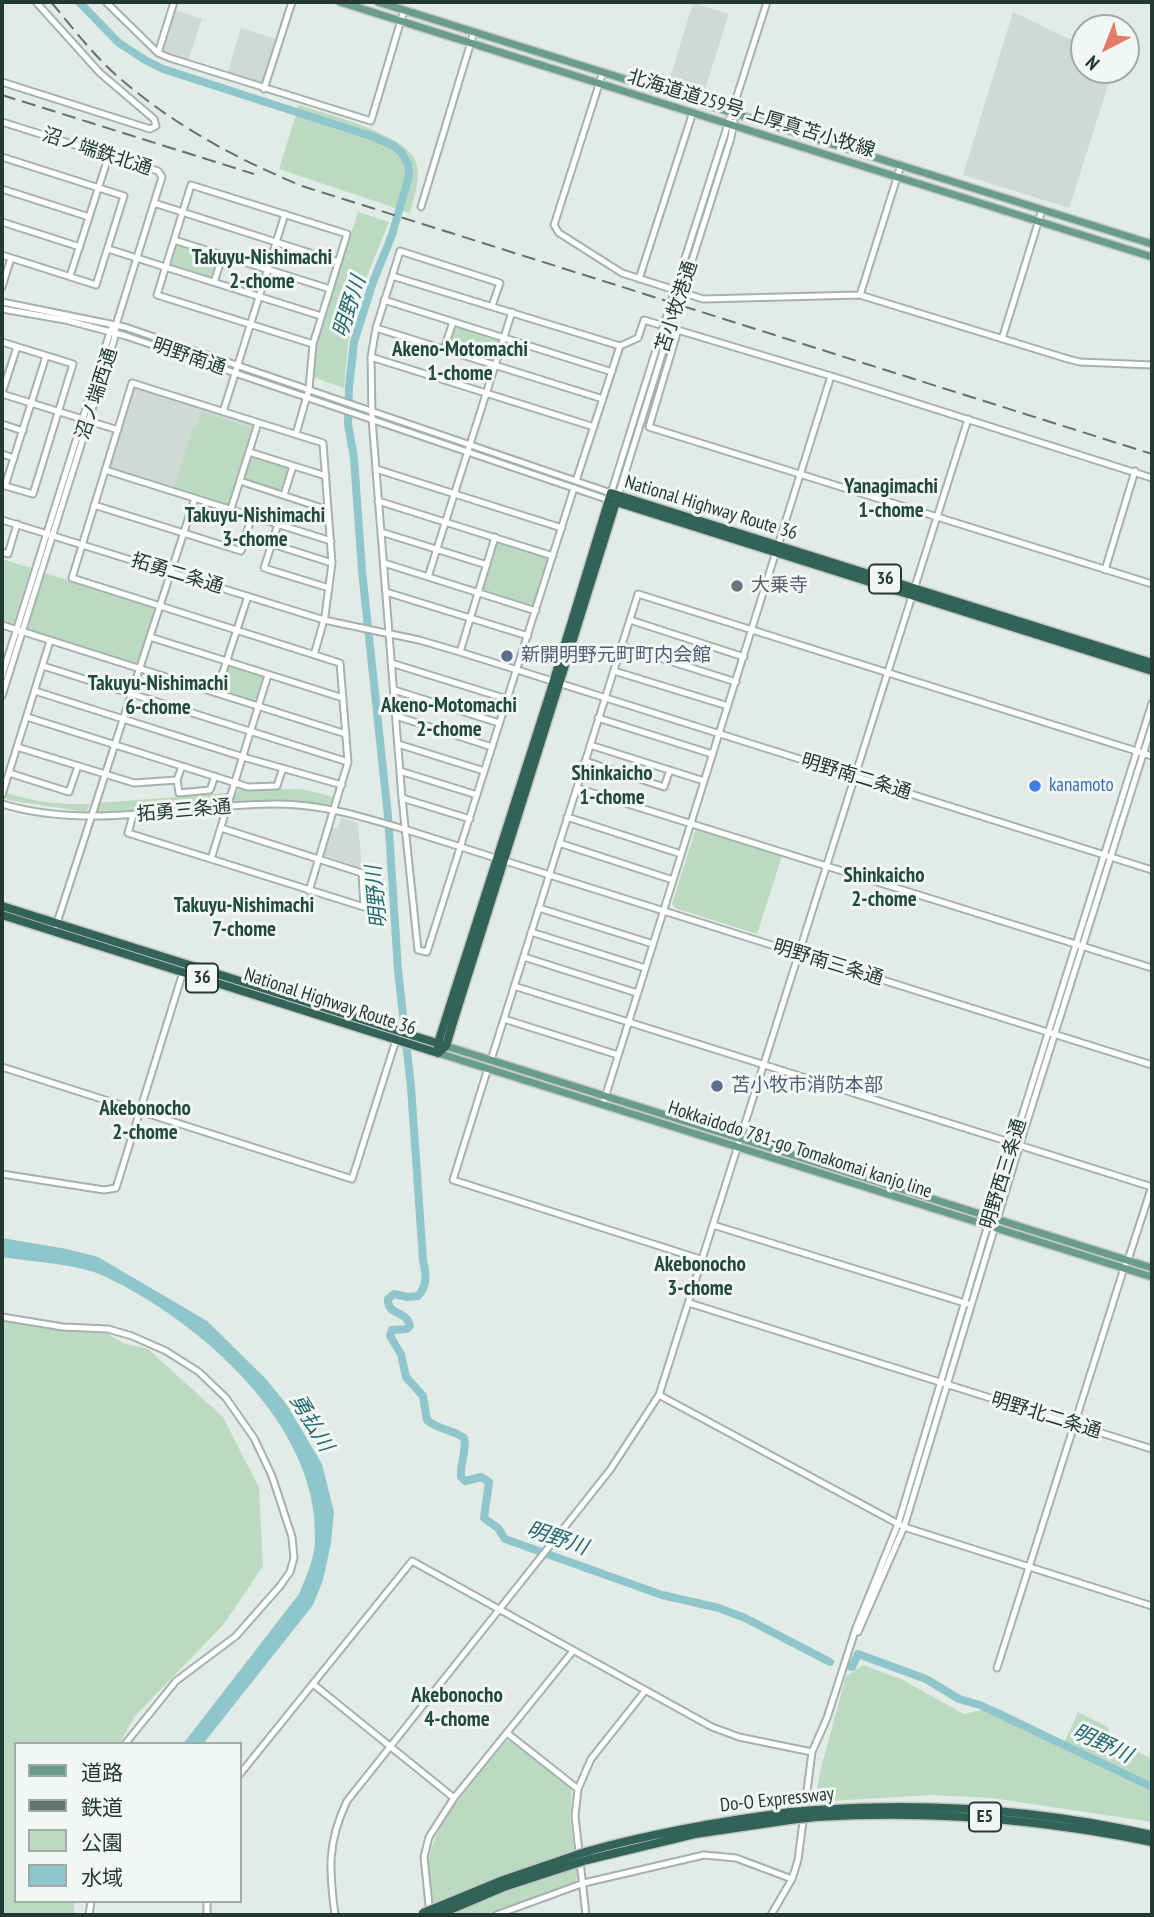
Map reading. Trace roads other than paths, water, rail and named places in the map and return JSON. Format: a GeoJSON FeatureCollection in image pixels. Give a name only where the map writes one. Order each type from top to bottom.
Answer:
{"type":"FeatureCollection","features":[{"type":"Feature","properties":{"kind":"highway","name":"National Highway Route 36"},"geometry":{"type":"LineString","coordinates":[[2,915],[186,962],[442,1044],[614,497],[1152,671]]}},
{"type":"Feature","properties":{"kind":"highway","name":"National Highway Route 36"},"geometry":{"type":"LineString","coordinates":[[913,592],[1152,663]]}},
{"type":"Feature","properties":{"kind":"highway","name":"National Highway Route 36"},"geometry":{"type":"LineString","coordinates":[[2,906],[55,928],[183,972],[438,1053]]}},
{"type":"Feature","properties":{"kind":"highway"},"geometry":{"type":"LineString","coordinates":[[438,1053],[442,1044]]}},
{"type":"Feature","properties":{"kind":"highway","name":"Do-O Expressway"},"geometry":{"type":"LineString","coordinates":[[424,1915],[503,1880],[586,1856],[695,1833],[816,1813],[899,1807],[984,1809],[1075,1819],[1152,1835]]}},
{"type":"Feature","properties":{"kind":"highway","name":"Do-O Expressway"},"geometry":{"type":"LineString","coordinates":[[816,1813],[995,1818],[1077,1828],[1152,1842]]}},
{"type":"Feature","properties":{"kind":"highway","name":"Do-O Expressway"},"geometry":{"type":"LineString","coordinates":[[438,1915],[586,1856]]}},
{"type":"Feature","properties":{"kind":"main road","name":"北海道道259号 上厚真苫小牧線"},"geometry":{"type":"LineString","coordinates":[[340,2],[1152,257]]}},
{"type":"Feature","properties":{"kind":"main road","name":"北海道道259号 上厚真苫小牧線"},"geometry":{"type":"LineString","coordinates":[[378,2],[1152,244]]}},
{"type":"Feature","properties":{"kind":"main road","name":"Hokkaidodo 781-go Tomakomai kanjo line"},"geometry":{"type":"LineString","coordinates":[[442,1044],[991,1227],[1152,1277]]}},
{"type":"Feature","properties":{"kind":"main road","name":"Hokkaidodo 781-go Tomakomai kanjo line"},"geometry":{"type":"LineString","coordinates":[[438,1053],[604,1099]]}},
{"type":"Feature","properties":{"kind":"main road","name":"Hokkaidodo 781-go Tomakomai kanjo line"},"geometry":{"type":"LineString","coordinates":[[739,1142],[1152,1268]]}},
{"type":"Feature","properties":{"kind":"street"},"geometry":{"type":"LineString","coordinates":[[2,82],[150,129],[156,126],[154,119],[100,73],[36,2]]}},
{"type":"Feature","properties":{"kind":"street"},"geometry":{"type":"LineString","coordinates":[[106,2],[158,53],[371,121],[404,10]]}},
{"type":"Feature","properties":{"kind":"street"},"geometry":{"type":"LineString","coordinates":[[158,53],[174,2]]}},
{"type":"Feature","properties":{"kind":"street"},"geometry":{"type":"LineString","coordinates":[[264,89],[292,2]]}},
{"type":"Feature","properties":{"kind":"street","name":"苫小牧港通"},"geometry":{"type":"LineString","coordinates":[[614,497],[767,2]]}},
{"type":"Feature","properties":{"kind":"street"},"geometry":{"type":"LineString","coordinates":[[421,207],[474,32]]}},
{"type":"Feature","properties":{"kind":"street"},"geometry":{"type":"LineString","coordinates":[[603,72],[554,225],[559,233],[622,273],[687,295],[712,300],[860,295],[1080,362],[1152,365]]}},
{"type":"Feature","properties":{"kind":"street"},"geometry":{"type":"LineString","coordinates":[[639,279],[693,112]]}},
{"type":"Feature","properties":{"kind":"street","name":"沼ノ端鉄北通"},"geometry":{"type":"LineString","coordinates":[[2,122],[161,173],[116,325]]}},
{"type":"Feature","properties":{"kind":"street"},"geometry":{"type":"LineString","coordinates":[[70,276],[109,155]]}},
{"type":"Feature","properties":{"kind":"street"},"geometry":{"type":"LineString","coordinates":[[2,157],[124,196],[96,285],[2,255]]}},
{"type":"Feature","properties":{"kind":"street"},"geometry":{"type":"LineString","coordinates":[[860,295],[901,165]]}},
{"type":"Feature","properties":{"kind":"street"},"geometry":{"type":"LineString","coordinates":[[296,435],[309,389],[313,344],[347,234],[191,185],[157,295],[313,344]]}},
{"type":"Feature","properties":{"kind":"street"},"geometry":{"type":"LineString","coordinates":[[2,189],[89,217]]}},
{"type":"Feature","properties":{"kind":"street"},"geometry":{"type":"LineString","coordinates":[[154,203],[338,261]]}},
{"type":"Feature","properties":{"kind":"street"},"geometry":{"type":"LineString","coordinates":[[1002,339],[1042,209]]}},
{"type":"Feature","properties":{"kind":"street"},"geometry":{"type":"LineString","coordinates":[[223,411],[285,214]]}},
{"type":"Feature","properties":{"kind":"street"},"geometry":{"type":"LineString","coordinates":[[2,222],[80,247]]}},
{"type":"Feature","properties":{"kind":"street"},"geometry":{"type":"LineString","coordinates":[[174,240],[330,289]]}},
{"type":"Feature","properties":{"kind":"street"},"geometry":{"type":"LineString","coordinates":[[108,249],[321,316]]}},
{"type":"Feature","properties":{"kind":"street"},"geometry":{"type":"LineString","coordinates":[[492,306],[500,283],[400,251],[376,328],[371,357],[369,418],[384,563],[386,633],[394,690],[403,829],[418,950],[427,952],[620,346]]}},
{"type":"Feature","properties":{"kind":"street"},"geometry":{"type":"LineString","coordinates":[[215,282],[223,255]]}},
{"type":"Feature","properties":{"kind":"street"},"geometry":{"type":"LineString","coordinates":[[2,287],[11,258]]}},
{"type":"Feature","properties":{"kind":"street"},"geometry":{"type":"LineString","coordinates":[[392,275],[620,346],[638,338],[644,320],[1152,478]]}},
{"type":"Feature","properties":{"kind":"street"},"geometry":{"type":"LineString","coordinates":[[384,300],[612,372]]}},
{"type":"Feature","properties":{"kind":"street","name":"明野南通"},"geometry":{"type":"LineString","coordinates":[[2,303],[116,325],[369,410]]}},
{"type":"Feature","properties":{"kind":"street","name":"明野南通"},"geometry":{"type":"LineString","coordinates":[[2,309],[113,332],[369,418]]}},
{"type":"Feature","properties":{"kind":"street"},"geometry":{"type":"LineString","coordinates":[[428,577],[512,312]]}},
{"type":"Feature","properties":{"kind":"street"},"geometry":{"type":"LineString","coordinates":[[444,349],[453,322]]}},
{"type":"Feature","properties":{"kind":"street","name":"沼ノ端西通"},"geometry":{"type":"LineString","coordinates":[[2,676],[19,631],[116,325]]}},
{"type":"Feature","properties":{"kind":"street"},"geometry":{"type":"LineString","coordinates":[[376,328],[603,400]]}},
{"type":"Feature","properties":{"kind":"street"},"geometry":{"type":"LineString","coordinates":[[678,330],[649,427],[1152,584]]}},
{"type":"Feature","properties":{"kind":"street"},"geometry":{"type":"LineString","coordinates":[[2,342],[17,347],[46,356],[74,365],[33,494],[4,485],[46,356]]}},
{"type":"Feature","properties":{"kind":"street"},"geometry":{"type":"LineString","coordinates":[[17,347],[2,393],[118,430]]}},
{"type":"Feature","properties":{"kind":"street"},"geometry":{"type":"LineString","coordinates":[[371,357],[594,427]]}},
{"type":"Feature","properties":{"kind":"street"},"geometry":{"type":"LineString","coordinates":[[604,1099],[831,376]]}},
{"type":"Feature","properties":{"kind":"street"},"geometry":{"type":"LineString","coordinates":[[309,891],[348,762],[340,663],[314,655],[237,631],[72,578],[132,383],[323,443],[332,563],[324,620],[314,655]]}},
{"type":"Feature","properties":{"kind":"street"},"geometry":{"type":"LineString","coordinates":[[369,410],[468,448]]}},
{"type":"Feature","properties":{"kind":"street"},"geometry":{"type":"LineString","coordinates":[[369,418],[614,497]]}},
{"type":"Feature","properties":{"kind":"street"},"geometry":{"type":"LineString","coordinates":[[335,1915],[330,1875],[333,1836],[347,1801],[610,1470],[659,1395],[968,419]]}},
{"type":"Feature","properties":{"kind":"street"},"geometry":{"type":"LineString","coordinates":[[231,509],[258,423]]}},
{"type":"Feature","properties":{"kind":"street"},"geometry":{"type":"LineString","coordinates":[[2,424],[23,431]]}},
{"type":"Feature","properties":{"kind":"street"},"geometry":{"type":"LineString","coordinates":[[249,452],[326,476]]}},
{"type":"Feature","properties":{"kind":"street"},"geometry":{"type":"LineString","coordinates":[[2,454],[14,458]]}},
{"type":"Feature","properties":{"kind":"street"},"geometry":{"type":"LineString","coordinates":[[284,495],[293,466]]}},
{"type":"Feature","properties":{"kind":"street"},"geometry":{"type":"LineString","coordinates":[[105,470],[331,541]]}},
{"type":"Feature","properties":{"kind":"street"},"geometry":{"type":"LineString","coordinates":[[376,470],[562,528]]}},
{"type":"Feature","properties":{"kind":"street"},"geometry":{"type":"LineString","coordinates":[[1105,570],[1135,471]]}},
{"type":"Feature","properties":{"kind":"street"},"geometry":{"type":"LineString","coordinates":[[240,481],[328,509]]}},
{"type":"Feature","properties":{"kind":"street"},"geometry":{"type":"LineString","coordinates":[[55,928],[195,498]]}},
{"type":"Feature","properties":{"kind":"street"},"geometry":{"type":"LineString","coordinates":[[378,501],[553,556]]}},
{"type":"Feature","properties":{"kind":"street"},"geometry":{"type":"LineString","coordinates":[[94,505],[241,551],[252,516]]}},
{"type":"Feature","properties":{"kind":"street","name":"拓勇二条通"},"geometry":{"type":"LineString","coordinates":[[2,520],[324,620],[386,633]]}},
{"type":"Feature","properties":{"kind":"street"},"geometry":{"type":"LineString","coordinates":[[2,552],[8,554],[17,524]]}},
{"type":"Feature","properties":{"kind":"street"},"geometry":{"type":"LineString","coordinates":[[278,524],[264,568],[329,588]]}},
{"type":"Feature","properties":{"kind":"street"},"geometry":{"type":"LineString","coordinates":[[381,532],[487,565]]}},
{"type":"Feature","properties":{"kind":"street"},"geometry":{"type":"LineString","coordinates":[[460,652],[495,537]]}},
{"type":"Feature","properties":{"kind":"street"},"geometry":{"type":"LineString","coordinates":[[271,544],[332,563]]}},
{"type":"Feature","properties":{"kind":"street"},"geometry":{"type":"LineString","coordinates":[[384,563],[536,611]]}},
{"type":"Feature","properties":{"kind":"street"},"geometry":{"type":"LineString","coordinates":[[386,592],[528,636]]}},
{"type":"Feature","properties":{"kind":"street"},"geometry":{"type":"LineString","coordinates":[[491,1060],[638,594],[1152,756]]}},
{"type":"Feature","properties":{"kind":"street"},"geometry":{"type":"LineString","coordinates":[[216,694],[248,596]]}},
{"type":"Feature","properties":{"kind":"street"},"geometry":{"type":"LineString","coordinates":[[630,620],[744,657]]}},
{"type":"Feature","properties":{"kind":"street"},"geometry":{"type":"LineString","coordinates":[[2,625],[346,734]]}},
{"type":"Feature","properties":{"kind":"street","name":"沼ノ端西通"},"geometry":{"type":"LineString","coordinates":[[2,696],[19,631]]}},
{"type":"Feature","properties":{"kind":"street"},"geometry":{"type":"LineString","coordinates":[[386,633],[460,652],[556,683]]}},
{"type":"Feature","properties":{"kind":"street"},"geometry":{"type":"LineString","coordinates":[[150,636],[343,698]]}},
{"type":"Feature","properties":{"kind":"street"},"geometry":{"type":"LineString","coordinates":[[2,795],[50,641]]}},
{"type":"Feature","properties":{"kind":"street"},"geometry":{"type":"LineString","coordinates":[[622,646],[736,682]]}},
{"type":"Feature","properties":{"kind":"street"},"geometry":{"type":"LineString","coordinates":[[391,663],[507,699]]}},
{"type":"Feature","properties":{"kind":"street"},"geometry":{"type":"LineString","coordinates":[[43,666],[348,762]]}},
{"type":"Feature","properties":{"kind":"street"},"geometry":{"type":"LineString","coordinates":[[614,671],[728,706]]}},
{"type":"Feature","properties":{"kind":"street"},"geometry":{"type":"LineString","coordinates":[[211,859],[268,675]]}},
{"type":"Feature","properties":{"kind":"street","name":"明野南二条通"},"geometry":{"type":"LineString","coordinates":[[556,683],[1152,870]]}},
{"type":"Feature","properties":{"kind":"street"},"geometry":{"type":"LineString","coordinates":[[394,690],[499,723]]}},
{"type":"Feature","properties":{"kind":"street"},"geometry":{"type":"LineString","coordinates":[[35,691],[243,757],[342,785]]}},
{"type":"Feature","properties":{"kind":"street","name":"明野西三条通"},"geometry":{"type":"LineString","coordinates":[[1141,752],[1152,703]]}},
{"type":"Feature","properties":{"kind":"street"},"geometry":{"type":"LineString","coordinates":[[396,716],[492,747]]}},
{"type":"Feature","properties":{"kind":"street"},"geometry":{"type":"LineString","coordinates":[[27,717],[248,787],[277,786],[284,768]]}},
{"type":"Feature","properties":{"kind":"street"},"geometry":{"type":"LineString","coordinates":[[598,718],[712,754]]}},
{"type":"Feature","properties":{"kind":"street","name":"明野西三条通"},"geometry":{"type":"LineString","coordinates":[[771,1915],[792,1879],[798,1860],[811,1752],[827,1718],[852,1644],[901,1526],[1107,856],[1152,726]]}},
{"type":"Feature","properties":{"kind":"street"},"geometry":{"type":"LineString","coordinates":[[398,744],[484,771]]}},
{"type":"Feature","properties":{"kind":"street"},"geometry":{"type":"LineString","coordinates":[[590,745],[704,780]]}},
{"type":"Feature","properties":{"kind":"street"},"geometry":{"type":"LineString","coordinates":[[17,747],[134,783],[177,780]]}},
{"type":"Feature","properties":{"kind":"street"},"geometry":{"type":"LineString","coordinates":[[585,761],[664,787],[670,770]]}},
{"type":"Feature","properties":{"kind":"street"},"geometry":{"type":"LineString","coordinates":[[9,774],[69,792],[78,766]]}},
{"type":"Feature","properties":{"kind":"street"},"geometry":{"type":"LineString","coordinates":[[182,766],[177,780],[179,793],[210,790],[215,776]]}},
{"type":"Feature","properties":{"kind":"street"},"geometry":{"type":"LineString","coordinates":[[400,771],[477,795]]}},
{"type":"Feature","properties":{"kind":"street"},"geometry":{"type":"LineString","coordinates":[[577,788],[1152,968]]}},
{"type":"Feature","properties":{"kind":"street"},"geometry":{"type":"LineString","coordinates":[[402,798],[470,819]]}},
{"type":"Feature","properties":{"kind":"street","name":"拓勇三条通"},"geometry":{"type":"LineString","coordinates":[[2,804],[43,813],[91,817],[277,804],[334,810],[403,829]]}},
{"type":"Feature","properties":{"kind":"street"},"geometry":{"type":"LineString","coordinates":[[133,815],[128,833],[365,907],[362,873],[221,828]]}},
{"type":"Feature","properties":{"kind":"street"},"geometry":{"type":"LineString","coordinates":[[567,817],[681,854]]}},
{"type":"Feature","properties":{"kind":"street"},"geometry":{"type":"LineString","coordinates":[[403,829],[500,860]]}},
{"type":"Feature","properties":{"kind":"street"},"geometry":{"type":"LineString","coordinates":[[559,843],[673,880]]}},
{"type":"Feature","properties":{"kind":"street","name":"明野南三条通"},"geometry":{"type":"LineString","coordinates":[[500,860],[1152,1065]]}},
{"type":"Feature","properties":{"kind":"street"},"geometry":{"type":"LineString","coordinates":[[539,908],[653,944]]}},
{"type":"Feature","properties":{"kind":"street"},"geometry":{"type":"LineString","coordinates":[[531,932],[645,968]]}},
{"type":"Feature","properties":{"kind":"street"},"geometry":{"type":"LineString","coordinates":[[524,957],[638,993]]}},
{"type":"Feature","properties":{"kind":"street"},"geometry":{"type":"LineString","coordinates":[[2,1174],[104,1190],[116,1188],[186,962]]}},
{"type":"Feature","properties":{"kind":"street"},"geometry":{"type":"LineString","coordinates":[[514,986],[1152,1186],[997,1668]]}},
{"type":"Feature","properties":{"kind":"street"},"geometry":{"type":"LineString","coordinates":[[504,1018],[618,1055]]}},
{"type":"Feature","properties":{"kind":"street"},"geometry":{"type":"LineString","coordinates":[[2,1068],[352,1179],[403,1042]]}},
{"type":"Feature","properties":{"kind":"street"},"geometry":{"type":"LineString","coordinates":[[488,1068],[453,1180],[703,1259]]}},
{"type":"Feature","properties":{"kind":"street"},"geometry":{"type":"LineString","coordinates":[[713,1225],[968,1304]]}},
{"type":"Feature","properties":{"kind":"street","name":"明野北二条通"},"geometry":{"type":"LineString","coordinates":[[689,1303],[1152,1449]]}},
{"type":"Feature","properties":{"kind":"street"},"geometry":{"type":"LineString","coordinates":[[2,1317],[63,1327],[108,1329],[166,1351],[198,1372],[226,1398],[254,1438],[272,1476],[292,1537],[294,1558],[290,1572],[280,1586],[236,1636],[176,1681],[127,1742]]}},
{"type":"Feature","properties":{"kind":"street"},"geometry":{"type":"LineString","coordinates":[[659,1395],[901,1526],[1152,1606]]}},
{"type":"Feature","properties":{"kind":"street"},"geometry":{"type":"LineString","coordinates":[[242,1772],[412,1561],[721,1731],[811,1752]]}},
{"type":"Feature","properties":{"kind":"street"},"geometry":{"type":"LineString","coordinates":[[424,1915],[424,1857],[429,1837],[454,1798],[573,1651]]}},
{"type":"Feature","properties":{"kind":"street"},"geometry":{"type":"LineString","coordinates":[[313,1684],[454,1798]]}},
{"type":"Feature","properties":{"kind":"street"},"geometry":{"type":"LineString","coordinates":[[586,1915],[575,1816],[578,1790],[591,1759],[645,1691]]}},
{"type":"Feature","properties":{"kind":"street"},"geometry":{"type":"LineString","coordinates":[[507,1733],[578,1790]]}},
{"type":"Feature","properties":{"kind":"street"},"geometry":{"type":"LineString","coordinates":[[496,1915],[583,1883],[704,1855],[736,1858],[792,1879]]}},
{"type":"Feature","properties":{"kind":"water"},"geometry":{"type":"Polygon","coordinates":[[[2,1238],[98,1257],[207,1321],[266,1379],[287,1405],[322,1464],[334,1512],[323,1580],[313,1605],[205,1742],[185,1742],[299,1594],[310,1567],[315,1539],[311,1497],[297,1456],[275,1418],[247,1382],[179,1321],[142,1297],[95,1273],[70,1266],[2,1257],[2,1238]]]}},
{"type":"Feature","properties":{"kind":"waterway","name":"明野川"},"geometry":{"type":"LineString","coordinates":[[79,2],[119,43],[163,69],[374,137],[394,146],[408,164],[409,176],[392,235],[373,282],[354,342],[348,424],[354,458],[362,571],[388,816],[398,970],[411,1087],[425,1275],[425,1283],[418,1296],[394,1294],[388,1299],[391,1308],[405,1317],[410,1326],[407,1329],[392,1330],[390,1336],[401,1354],[406,1377],[423,1396],[427,1420],[464,1438],[461,1477],[465,1481],[481,1477],[489,1482],[484,1518],[498,1528],[505,1539],[662,1595],[719,1608],[745,1618],[830,1662]]}},
{"type":"Feature","properties":{"kind":"waterway","name":"明野川"},"geometry":{"type":"LineString","coordinates":[[849,1666],[852,1667],[858,1654],[926,1679],[959,1699],[980,1705],[1152,1787]]}},
{"type":"Feature","properties":{"kind":"railway"},"geometry":{"type":"LineString","coordinates":[[51,2],[104,63],[144,98],[208,141],[302,186],[1152,454]]}},
{"type":"Feature","properties":{"kind":"railway"},"geometry":{"type":"LineString","coordinates":[[2,95],[254,174]]}},
{"type":"Feature","properties":{"kind":"place","name":"大乗寺"},"geometry":{"type":"Point","coordinates":[737,586]}},
{"type":"Feature","properties":{"kind":"place","name":"新開明野元町町内会館"},"geometry":{"type":"Point","coordinates":[507,656]}},
{"type":"Feature","properties":{"kind":"place","name":"kanamoto"},"geometry":{"type":"Point","coordinates":[1035,786]}},
{"type":"Feature","properties":{"kind":"place","name":"苫小牧市消防本部"},"geometry":{"type":"Point","coordinates":[717,1086]}},
{"type":"Feature","properties":{"kind":"district","name":"Takuyu-Nishimachi 2-chome"},"geometry":{"type":"Point","coordinates":[262,270]}},
{"type":"Feature","properties":{"kind":"district","name":"Akeno-Motomachi 1-chome"},"geometry":{"type":"Point","coordinates":[460,362]}},
{"type":"Feature","properties":{"kind":"district","name":"Yanagimachi 1-chome"},"geometry":{"type":"Point","coordinates":[891,499]}},
{"type":"Feature","properties":{"kind":"district","name":"Takuyu-Nishimachi 3-chome"},"geometry":{"type":"Point","coordinates":[255,528]}},
{"type":"Feature","properties":{"kind":"district","name":"Takuyu-Nishimachi 6-chome"},"geometry":{"type":"Point","coordinates":[158,696]}},
{"type":"Feature","properties":{"kind":"district","name":"Akeno-Motomachi 2-chome"},"geometry":{"type":"Point","coordinates":[449,718]}},
{"type":"Feature","properties":{"kind":"district","name":"Shinkaicho 1-chome"},"geometry":{"type":"Point","coordinates":[612,786]}},
{"type":"Feature","properties":{"kind":"district","name":"Shinkaicho 2-chome"},"geometry":{"type":"Point","coordinates":[884,888]}},
{"type":"Feature","properties":{"kind":"district","name":"Takuyu-Nishimachi 7-chome"},"geometry":{"type":"Point","coordinates":[244,918]}},
{"type":"Feature","properties":{"kind":"district","name":"Akebonocho 2-chome"},"geometry":{"type":"Point","coordinates":[145,1121]}},
{"type":"Feature","properties":{"kind":"district","name":"Akebonocho 3-chome"},"geometry":{"type":"Point","coordinates":[700,1277]}},
{"type":"Feature","properties":{"kind":"district","name":"Akebonocho 4-chome"},"geometry":{"type":"Point","coordinates":[457,1708]}},
{"type":"Feature","properties":{"kind":"water label","name":"勇払川"},"geometry":{"type":"Point","coordinates":[311,1423]}}]}
